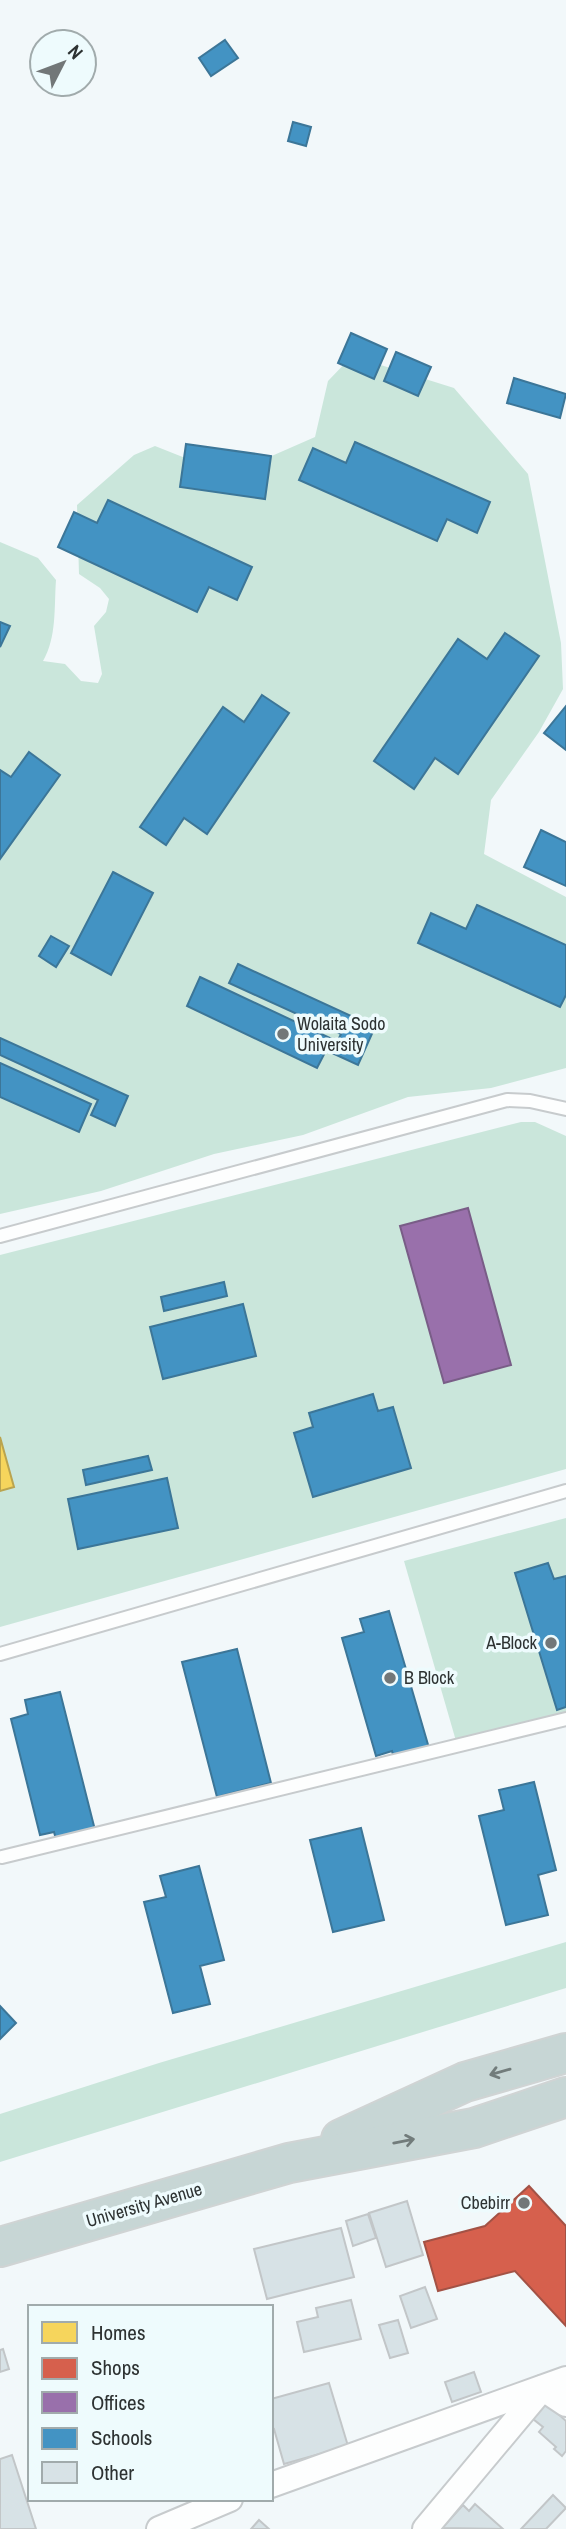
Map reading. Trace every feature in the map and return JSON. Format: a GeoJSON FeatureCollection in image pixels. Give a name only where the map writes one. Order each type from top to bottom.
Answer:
{"type":"FeatureCollection","features":[{"type":"Feature","properties":{"kind":"highway","name":"University Avenue"},"geometry":{"type":"LineString","coordinates":[[289,2163],[465,2082],[566,2053]]}},
{"type":"Feature","properties":{"kind":"highway","name":"University Avenue"},"geometry":{"type":"LineString","coordinates":[[0,2247],[289,2163],[474,2128],[562,2103]]}},
{"type":"Feature","properties":{"kind":"street"},"geometry":{"type":"LineString","coordinates":[[273,2483],[566,2378]]}},
{"type":"Feature","properties":{"kind":"street"},"geometry":{"type":"LineString","coordinates":[[542,2388],[566,2404]]}},
{"type":"Feature","properties":{"kind":"street"},"geometry":{"type":"LineString","coordinates":[[425,2529],[542,2388]]}},
{"type":"Feature","properties":{"kind":"street"},"geometry":{"type":"LineString","coordinates":[[159,2529],[225,2501]]}},
{"type":"Feature","properties":{"kind":"lane"},"geometry":{"type":"LineString","coordinates":[[0,1236],[507,1100],[530,1101],[566,1109]]}},
{"type":"Feature","properties":{"kind":"lane"},"geometry":{"type":"LineString","coordinates":[[0,1654],[566,1491]]}},
{"type":"Feature","properties":{"kind":"lane"},"geometry":{"type":"LineString","coordinates":[[2,1857],[566,1718]]}},
{"type":"Feature","properties":{"kind":"green space"},"geometry":{"type":"Polygon","coordinates":[[[352,356],[454,388],[528,474],[561,643],[563,689],[539,732],[491,800],[484,854],[566,897],[566,1068],[491,1088],[408,1097],[303,1135],[214,1154],[101,1191],[0,1214],[0,542],[38,558],[56,580],[53,632],[43,661],[65,664],[81,681],[98,683],[102,674],[94,626],[106,612],[109,599],[100,588],[79,574],[77,505],[134,455],[155,446],[228,475],[315,437],[328,381],[352,356]]]}},
{"type":"Feature","properties":{"kind":"green space"},"geometry":{"type":"Polygon","coordinates":[[[521,1122],[535,1122],[566,1136],[566,1469],[0,1627],[0,1255],[521,1122]]]}},
{"type":"Feature","properties":{"kind":"green space"},"geometry":{"type":"Polygon","coordinates":[[[566,1518],[566,1713],[456,1741],[404,1561],[566,1518]]]}},
{"type":"Feature","properties":{"kind":"green space"},"geometry":{"type":"Polygon","coordinates":[[[566,1942],[566,1988],[0,2162],[0,2114],[159,2063],[566,1942]]]}},
{"type":"Feature","properties":{"kind":"building: Homes"},"geometry":{"type":"Polygon","coordinates":[[[0,1437],[14,1487],[0,1491],[0,1437]]]}},
{"type":"Feature","properties":{"kind":"building: Shops"},"geometry":{"type":"Polygon","coordinates":[[[529,2186],[566,2226],[566,2326],[515,2271],[438,2291],[424,2242],[485,2226],[529,2186]]]}},
{"type":"Feature","properties":{"kind":"building: Offices"},"geometry":{"type":"Polygon","coordinates":[[[468,1208],[511,1365],[444,1383],[400,1226],[468,1208]]]}},
{"type":"Feature","properties":{"kind":"building: Schools"},"geometry":{"type":"Polygon","coordinates":[[[225,40],[238,58],[211,76],[199,58],[225,40]]]}},
{"type":"Feature","properties":{"kind":"building: Schools"},"geometry":{"type":"Polygon","coordinates":[[[293,122],[311,127],[306,146],[288,141],[293,122]]]}},
{"type":"Feature","properties":{"kind":"building: Schools"},"geometry":{"type":"Polygon","coordinates":[[[351,333],[387,349],[374,379],[338,363],[351,333]]]}},
{"type":"Feature","properties":{"kind":"building: Schools"},"geometry":{"type":"Polygon","coordinates":[[[396,352],[431,367],[418,396],[384,381],[396,352]]]}},
{"type":"Feature","properties":{"kind":"building: Schools"},"geometry":{"type":"Polygon","coordinates":[[[514,378],[566,394],[560,418],[507,403],[514,378]]]}},
{"type":"Feature","properties":{"kind":"building: Schools"},"geometry":{"type":"Polygon","coordinates":[[[355,442],[490,502],[477,533],[447,519],[437,541],[299,480],[313,448],[346,463],[355,442]]]}},
{"type":"Feature","properties":{"kind":"building: Schools"},"geometry":{"type":"Polygon","coordinates":[[[186,444],[271,456],[265,499],[180,487],[186,444]]]}},
{"type":"Feature","properties":{"kind":"building: Schools"},"geometry":{"type":"Polygon","coordinates":[[[108,500],[252,567],[237,600],[209,587],[197,612],[58,547],[74,512],[97,523],[108,500]]]}},
{"type":"Feature","properties":{"kind":"building: Schools"},"geometry":{"type":"Polygon","coordinates":[[[0,622],[10,626],[0,647],[0,622]]]}},
{"type":"Feature","properties":{"kind":"building: Schools"},"geometry":{"type":"Polygon","coordinates":[[[505,633],[539,656],[458,774],[435,758],[414,789],[374,761],[458,639],[487,659],[505,633]]]}},
{"type":"Feature","properties":{"kind":"building: Schools"},"geometry":{"type":"Polygon","coordinates":[[[262,695],[289,713],[207,834],[184,818],[166,845],[140,827],[223,707],[244,722],[262,695]]]}},
{"type":"Feature","properties":{"kind":"building: Schools"},"geometry":{"type":"Polygon","coordinates":[[[566,706],[566,750],[544,733],[566,706]]]}},
{"type":"Feature","properties":{"kind":"building: Schools"},"geometry":{"type":"Polygon","coordinates":[[[29,752],[60,775],[0,859],[0,770],[11,777],[29,752]]]}},
{"type":"Feature","properties":{"kind":"building: Schools"},"geometry":{"type":"Polygon","coordinates":[[[541,830],[566,842],[566,886],[524,867],[541,830]]]}},
{"type":"Feature","properties":{"kind":"building: Schools"},"geometry":{"type":"Polygon","coordinates":[[[113,872],[153,893],[111,975],[71,953],[113,872]]]}},
{"type":"Feature","properties":{"kind":"building: Schools"},"geometry":{"type":"Polygon","coordinates":[[[477,905],[566,945],[566,995],[560,1007],[418,943],[431,913],[466,929],[477,905]]]}},
{"type":"Feature","properties":{"kind":"building: Schools"},"geometry":{"type":"Polygon","coordinates":[[[51,936],[69,946],[56,967],[39,956],[51,936]]]}},
{"type":"Feature","properties":{"kind":"building: Schools"},"geometry":{"type":"Polygon","coordinates":[[[238,964],[375,1027],[358,1065],[332,1053],[341,1034],[229,983],[238,964]]]}},
{"type":"Feature","properties":{"kind":"building: Schools"},"geometry":{"type":"Polygon","coordinates":[[[200,977],[332,1039],[317,1068],[187,1006],[200,977]]]}},
{"type":"Feature","properties":{"kind":"building: Schools"},"geometry":{"type":"Polygon","coordinates":[[[0,1038],[128,1096],[115,1126],[91,1115],[98,1100],[0,1055],[0,1038]]]}},
{"type":"Feature","properties":{"kind":"building: Schools"},"geometry":{"type":"Polygon","coordinates":[[[0,1063],[91,1104],[79,1132],[0,1097],[0,1063]]]}},
{"type":"Feature","properties":{"kind":"building: Schools"},"geometry":{"type":"Polygon","coordinates":[[[224,1282],[227,1296],[164,1311],[161,1297],[224,1282]]]}},
{"type":"Feature","properties":{"kind":"building: Schools"},"geometry":{"type":"Polygon","coordinates":[[[243,1304],[256,1356],[163,1379],[150,1327],[243,1304]]]}},
{"type":"Feature","properties":{"kind":"building: Schools"},"geometry":{"type":"Polygon","coordinates":[[[373,1394],[378,1411],[393,1407],[411,1468],[313,1497],[294,1433],[313,1427],[309,1413],[373,1394]]]}},
{"type":"Feature","properties":{"kind":"building: Schools"},"geometry":{"type":"Polygon","coordinates":[[[148,1456],[152,1470],[86,1485],[83,1470],[148,1456]]]}},
{"type":"Feature","properties":{"kind":"building: Schools"},"geometry":{"type":"Polygon","coordinates":[[[167,1478],[178,1528],[78,1549],[68,1499],[167,1478]]]}},
{"type":"Feature","properties":{"kind":"building: Schools","name":"A-Block"},"geometry":{"type":"Polygon","coordinates":[[[548,1563],[554,1579],[566,1576],[566,1707],[557,1710],[515,1573],[548,1563]]]}},
{"type":"Feature","properties":{"kind":"building: Schools"},"geometry":{"type":"Polygon","coordinates":[[[389,1611],[429,1748],[394,1758],[392,1751],[376,1756],[342,1638],[364,1632],[360,1619],[389,1611]]]}},
{"type":"Feature","properties":{"kind":"building: Schools"},"geometry":{"type":"Polygon","coordinates":[[[237,1649],[271,1783],[217,1797],[182,1662],[237,1649]]]}},
{"type":"Feature","properties":{"kind":"building: Schools"},"geometry":{"type":"Polygon","coordinates":[[[60,1692],[96,1834],[57,1843],[54,1832],[40,1835],[11,1719],[28,1714],[25,1700],[60,1692]]]}},
{"type":"Feature","properties":{"kind":"building: Schools"},"geometry":{"type":"Polygon","coordinates":[[[534,1782],[556,1870],[538,1875],[548,1915],[506,1925],[479,1816],[504,1810],[499,1790],[534,1782]]]}},
{"type":"Feature","properties":{"kind":"building: Schools"},"geometry":{"type":"Polygon","coordinates":[[[361,1828],[384,1920],[333,1932],[310,1840],[361,1828]]]}},
{"type":"Feature","properties":{"kind":"building: Schools"},"geometry":{"type":"Polygon","coordinates":[[[199,1866],[224,1960],[200,1966],[210,2004],[173,2013],[144,1902],[166,1897],[160,1876],[199,1866]]]}},
{"type":"Feature","properties":{"kind":"building: Schools"},"geometry":{"type":"Polygon","coordinates":[[[0,2006],[16,2023],[0,2039],[0,2006]]]}},
{"type":"Feature","properties":{"kind":"building: Other"},"geometry":{"type":"Polygon","coordinates":[[[407,2201],[423,2255],[386,2267],[369,2213],[407,2201]]]}},
{"type":"Feature","properties":{"kind":"building: Other"},"geometry":{"type":"Polygon","coordinates":[[[368,2214],[376,2238],[353,2246],[346,2221],[368,2214]]]}},
{"type":"Feature","properties":{"kind":"building: Other"},"geometry":{"type":"Polygon","coordinates":[[[341,2228],[354,2277],[267,2299],[254,2249],[341,2228]]]}},
{"type":"Feature","properties":{"kind":"building: Other"},"geometry":{"type":"Polygon","coordinates":[[[425,2287],[437,2319],[411,2328],[400,2296],[425,2287]]]}},
{"type":"Feature","properties":{"kind":"building: Other"},"geometry":{"type":"Polygon","coordinates":[[[351,2300],[361,2339],[304,2352],[297,2322],[318,2317],[316,2308],[351,2300]]]}},
{"type":"Feature","properties":{"kind":"building: Other"},"geometry":{"type":"Polygon","coordinates":[[[398,2320],[408,2353],[390,2358],[379,2325],[398,2320]]]}},
{"type":"Feature","properties":{"kind":"building: Other"},"geometry":{"type":"Polygon","coordinates":[[[3,2349],[9,2369],[0,2372],[0,2350],[3,2349]]]}},
{"type":"Feature","properties":{"kind":"building: Other"},"geometry":{"type":"Polygon","coordinates":[[[474,2372],[481,2392],[452,2402],[445,2382],[474,2372]]]}},
{"type":"Feature","properties":{"kind":"building: Other"},"geometry":{"type":"Polygon","coordinates":[[[329,2383],[348,2446],[284,2464],[273,2429],[273,2398],[329,2383]]]}},
{"type":"Feature","properties":{"kind":"building: Other"},"geometry":{"type":"Polygon","coordinates":[[[546,2403],[566,2421],[566,2451],[562,2456],[539,2432],[543,2427],[533,2419],[546,2403]]]}},
{"type":"Feature","properties":{"kind":"building: Other"},"geometry":{"type":"Polygon","coordinates":[[[12,2455],[36,2529],[0,2529],[0,2459],[12,2455]]]}},
{"type":"Feature","properties":{"kind":"building: Other"},"geometry":{"type":"Polygon","coordinates":[[[553,2495],[566,2508],[546,2529],[521,2529],[553,2495]]]}},
{"type":"Feature","properties":{"kind":"building: Other"},"geometry":{"type":"Polygon","coordinates":[[[475,2504],[503,2529],[442,2528],[463,2505],[469,2511],[475,2504]]]}},
{"type":"Feature","properties":{"kind":"building: Other"},"geometry":{"type":"Polygon","coordinates":[[[259,2520],[269,2529],[251,2529],[259,2520]]]}},
{"type":"Feature","properties":{"kind":"place","name":"Wolaita Sodo University"},"geometry":{"type":"Point","coordinates":[283,1034]}},
{"type":"Feature","properties":{"kind":"place","name":"A-Block"},"geometry":{"type":"Point","coordinates":[551,1643]}},
{"type":"Feature","properties":{"kind":"place","name":"B Block"},"geometry":{"type":"Point","coordinates":[390,1678]}},
{"type":"Feature","properties":{"kind":"place","name":"Cbebirr"},"geometry":{"type":"Point","coordinates":[524,2203]}}]}
